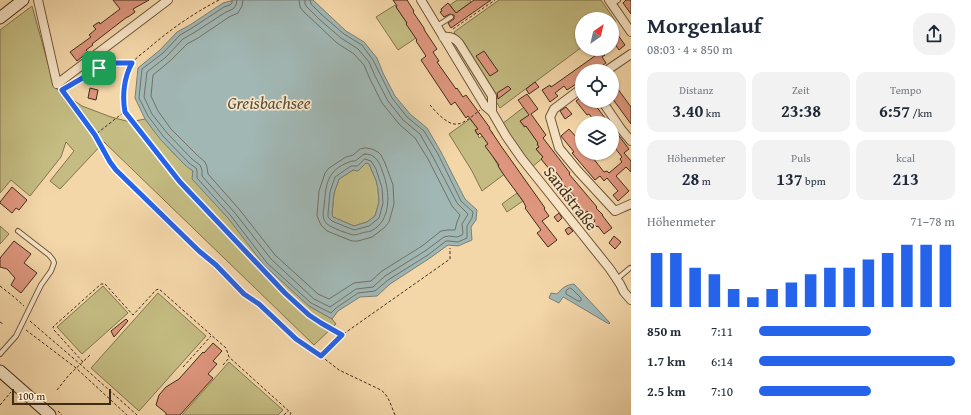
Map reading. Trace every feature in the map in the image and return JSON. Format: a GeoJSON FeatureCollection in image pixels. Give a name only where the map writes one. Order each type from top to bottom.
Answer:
{"type":"FeatureCollection","features":[{"type":"Feature","properties":{"kind":"street"},"geometry":{"type":"LineString","coordinates":[[0,18],[22,0]]}},
{"type":"Feature","properties":{"kind":"street"},"geometry":{"type":"LineString","coordinates":[[38,0],[60,87],[168,0]]}},
{"type":"Feature","properties":{"kind":"street"},"geometry":{"type":"LineString","coordinates":[[421,0],[443,37]]}},
{"type":"Feature","properties":{"kind":"street"},"geometry":{"type":"LineString","coordinates":[[613,1],[631,32]]}},
{"type":"Feature","properties":{"kind":"street","name":"Sandstraße"},"geometry":{"type":"LineString","coordinates":[[443,37],[452,38],[457,41],[492,96],[489,109],[506,136],[522,159],[617,279],[624,292],[630,297]]}},
{"type":"Feature","properties":{"kind":"street"},"geometry":{"type":"LineString","coordinates":[[616,64],[631,54]]}},
{"type":"Feature","properties":{"kind":"street"},"geometry":{"type":"LineString","coordinates":[[575,93],[554,109],[550,117],[560,148],[578,171],[615,211],[631,204]]}},
{"type":"Feature","properties":{"kind":"street"},"geometry":{"type":"LineString","coordinates":[[606,108],[620,129],[631,141]]}},
{"type":"Feature","properties":{"kind":"street"},"geometry":{"type":"LineString","coordinates":[[0,371],[50,415]]}},
{"type":"Feature","properties":{"kind":"lane"},"geometry":{"type":"LineString","coordinates":[[437,26],[451,17]]}},
{"type":"Feature","properties":{"kind":"lane"},"geometry":{"type":"LineString","coordinates":[[60,87],[81,117]]}},
{"type":"Feature","properties":{"kind":"lane"},"geometry":{"type":"LineString","coordinates":[[0,354],[16,336],[41,285],[54,264],[54,260],[49,254],[18,231]]}},
{"type":"Feature","properties":{"kind":"lane"},"geometry":{"type":"LineString","coordinates":[[617,279],[630,268]]}},
{"type":"Feature","properties":{"kind":"path"},"geometry":{"type":"LineString","coordinates":[[219,0],[166,33],[132,63],[127,71],[125,84],[123,102],[125,112],[180,182],[285,293],[309,315],[342,335]]}},
{"type":"Feature","properties":{"kind":"path"},"geometry":{"type":"LineString","coordinates":[[443,37],[495,0]]}},
{"type":"Feature","properties":{"kind":"path"},"geometry":{"type":"LineString","coordinates":[[60,87],[108,63],[132,63]]}},
{"type":"Feature","properties":{"kind":"path"},"geometry":{"type":"LineString","coordinates":[[430,105],[441,117],[458,124],[463,123],[489,109]]}},
{"type":"Feature","properties":{"kind":"path"},"geometry":{"type":"LineString","coordinates":[[95,135],[125,112]]}},
{"type":"Feature","properties":{"kind":"path"},"geometry":{"type":"LineString","coordinates":[[81,117],[95,135],[116,170],[199,251],[216,265],[244,294],[259,304],[296,339],[339,370],[381,390],[386,394],[395,415]]}},
{"type":"Feature","properties":{"kind":"path"},"geometry":{"type":"LineString","coordinates":[[321,356],[342,335],[450,260],[450,248]]}},
{"type":"Feature","properties":{"kind":"path"},"geometry":{"type":"LineString","coordinates":[[83,362],[54,330],[54,328],[102,283],[105,284],[133,315],[156,290],[159,289],[226,348],[230,357],[288,410],[291,413],[290,415]]}},
{"type":"Feature","properties":{"kind":"path"},"geometry":{"type":"LineString","coordinates":[[0,289],[1,286],[28,310]]}},
{"type":"Feature","properties":{"kind":"path"},"geometry":{"type":"LineString","coordinates":[[25,317],[137,415]]}},
{"type":"Feature","properties":{"kind":"path"},"geometry":{"type":"LineString","coordinates":[[21,325],[76,368],[127,415]]}},
{"type":"Feature","properties":{"kind":"path"},"geometry":{"type":"LineString","coordinates":[[184,367],[212,336]]}},
{"type":"Feature","properties":{"kind":"path"},"geometry":{"type":"LineString","coordinates":[[57,390],[69,375],[90,355]]}},
{"type":"Feature","properties":{"kind":"path"},"geometry":{"type":"LineString","coordinates":[[222,365],[230,357]]}},
{"type":"Feature","properties":{"kind":"path"},"geometry":{"type":"LineString","coordinates":[[0,405],[16,385]]}},
{"type":"Feature","properties":{"kind":"path"},"geometry":{"type":"LineString","coordinates":[[284,415],[288,410]]}},
{"type":"Feature","properties":{"kind":"shaded area"},"geometry":{"type":"Polygon","coordinates":[[[457,0],[470,0],[471,2],[456,13],[450,5],[457,0]]]}},
{"type":"Feature","properties":{"kind":"shaded area"},"geometry":{"type":"Polygon","coordinates":[[[499,0],[601,0],[609,12],[575,12],[575,52],[500,108],[454,32],[499,0]]]}},
{"type":"Feature","properties":{"kind":"shaded area"},"geometry":{"type":"Polygon","coordinates":[[[395,5],[416,38],[398,50],[376,17],[395,5]]]}},
{"type":"Feature","properties":{"kind":"shaded area"},"geometry":{"type":"Polygon","coordinates":[[[32,6],[50,71],[57,89],[82,106],[111,117],[130,122],[145,119],[173,153],[193,171],[193,179],[309,306],[332,319],[336,324],[314,345],[104,142],[60,189],[50,181],[74,151],[66,142],[61,157],[30,196],[11,180],[0,193],[0,30],[32,6]]]}},
{"type":"Feature","properties":{"kind":"shaded area"},"geometry":{"type":"Polygon","coordinates":[[[524,107],[530,115],[520,121],[524,127],[527,127],[538,143],[537,144],[539,147],[536,149],[544,157],[532,167],[502,124],[524,107]]]}},
{"type":"Feature","properties":{"kind":"shaded area"},"geometry":{"type":"Polygon","coordinates":[[[470,119],[478,129],[475,131],[479,138],[491,131],[493,133],[485,139],[488,144],[498,153],[493,157],[502,172],[510,170],[482,191],[472,171],[449,134],[470,119]]]}},
{"type":"Feature","properties":{"kind":"shaded area"},"geometry":{"type":"Polygon","coordinates":[[[366,163],[369,164],[376,180],[379,202],[375,216],[367,222],[354,226],[333,217],[334,193],[339,179],[353,170],[358,170],[366,163]]]}},
{"type":"Feature","properties":{"kind":"shaded area"},"geometry":{"type":"Polygon","coordinates":[[[517,193],[523,201],[507,212],[502,204],[517,193]]]}},
{"type":"Feature","properties":{"kind":"shaded area"},"geometry":{"type":"Polygon","coordinates":[[[0,226],[9,234],[0,244],[0,226]]]}},
{"type":"Feature","properties":{"kind":"shaded area"},"geometry":{"type":"Polygon","coordinates":[[[103,286],[128,313],[82,354],[57,327],[103,286]]]}},
{"type":"Feature","properties":{"kind":"shaded area"},"geometry":{"type":"Polygon","coordinates":[[[158,293],[206,336],[139,411],[91,368],[158,293]]]}},
{"type":"Feature","properties":{"kind":"shaded area"},"geometry":{"type":"Polygon","coordinates":[[[229,362],[283,410],[278,415],[182,415],[229,362]]]}},
{"type":"Feature","properties":{"kind":"water","name":"Greisbachsee"},"geometry":{"type":"Polygon","coordinates":[[[234,0],[313,0],[346,31],[364,42],[377,58],[395,96],[410,114],[427,128],[465,199],[477,210],[476,220],[471,227],[472,240],[458,246],[448,245],[390,284],[377,296],[360,297],[338,311],[332,319],[309,306],[264,265],[228,218],[192,179],[193,171],[186,166],[160,139],[145,119],[135,98],[138,68],[160,50],[177,32],[223,3],[234,0]],[[366,163],[358,171],[353,170],[339,179],[334,193],[333,217],[354,226],[367,222],[375,216],[379,202],[378,189],[369,164],[366,163]]]}},
{"type":"Feature","properties":{"kind":"water"},"geometry":{"type":"Polygon","coordinates":[[[574,284],[610,323],[609,324],[563,297],[559,303],[549,298],[551,293],[557,294],[564,287],[574,284]]]}},
{"type":"Feature","properties":{"kind":"building"},"geometry":{"type":"Polygon","coordinates":[[[113,0],[149,0],[133,9],[135,12],[92,44],[93,45],[86,50],[88,52],[77,61],[70,52],[91,37],[89,35],[96,29],[93,26],[99,22],[100,24],[120,9],[113,0]]]}},
{"type":"Feature","properties":{"kind":"building"},"geometry":{"type":"Polygon","coordinates":[[[393,0],[407,0],[437,49],[433,52],[439,61],[437,62],[463,97],[466,95],[545,208],[544,209],[549,216],[542,221],[557,240],[548,247],[537,233],[541,230],[525,208],[526,207],[523,201],[485,146],[488,144],[480,133],[478,135],[475,130],[478,129],[468,116],[466,118],[455,102],[451,105],[421,60],[426,56],[393,0]]]}},
{"type":"Feature","properties":{"kind":"building"},"geometry":{"type":"Polygon","coordinates":[[[474,0],[491,0],[451,28],[448,23],[454,19],[454,15],[450,14],[444,17],[440,12],[442,11],[441,9],[448,3],[456,13],[474,0]]]}},
{"type":"Feature","properties":{"kind":"building"},"geometry":{"type":"Polygon","coordinates":[[[626,0],[631,0],[631,14],[623,3],[626,0]]]}},
{"type":"Feature","properties":{"kind":"building"},"geometry":{"type":"Polygon","coordinates":[[[619,37],[625,45],[619,50],[619,37]]]}},
{"type":"Feature","properties":{"kind":"building"},"geometry":{"type":"Polygon","coordinates":[[[484,51],[498,71],[490,76],[476,56],[484,51]]]}},
{"type":"Feature","properties":{"kind":"building"},"geometry":{"type":"Polygon","coordinates":[[[595,56],[604,56],[602,57],[606,63],[605,64],[584,64],[595,56]]]}},
{"type":"Feature","properties":{"kind":"building"},"geometry":{"type":"Polygon","coordinates":[[[575,70],[575,85],[567,90],[564,86],[555,93],[558,96],[550,102],[542,90],[550,85],[551,87],[575,70]]]}},
{"type":"Feature","properties":{"kind":"building"},"geometry":{"type":"Polygon","coordinates":[[[535,82],[539,87],[529,94],[526,89],[535,82]]]}},
{"type":"Feature","properties":{"kind":"building"},"geometry":{"type":"Polygon","coordinates":[[[508,86],[511,89],[498,99],[497,93],[508,86]]]}},
{"type":"Feature","properties":{"kind":"building"},"geometry":{"type":"Polygon","coordinates":[[[90,88],[98,90],[96,100],[88,98],[90,88]]]}},
{"type":"Feature","properties":{"kind":"building"},"geometry":{"type":"Polygon","coordinates":[[[619,91],[631,107],[631,124],[619,108],[619,91]]]}},
{"type":"Feature","properties":{"kind":"building"},"geometry":{"type":"Polygon","coordinates":[[[527,94],[538,109],[531,114],[546,135],[543,138],[570,173],[569,174],[597,207],[596,208],[612,228],[604,234],[598,226],[597,227],[593,223],[595,221],[587,211],[586,213],[573,199],[575,197],[560,181],[562,180],[553,168],[550,170],[541,159],[543,157],[536,149],[539,147],[537,144],[538,143],[526,126],[525,127],[520,121],[529,115],[518,100],[527,94]]]}},
{"type":"Feature","properties":{"kind":"building"},"geometry":{"type":"Polygon","coordinates":[[[566,107],[572,114],[565,119],[560,111],[566,107]]]}},
{"type":"Feature","properties":{"kind":"building"},"geometry":{"type":"Polygon","coordinates":[[[582,108],[597,108],[604,116],[591,116],[589,114],[587,115],[582,108]]]}},
{"type":"Feature","properties":{"kind":"building"},"geometry":{"type":"Polygon","coordinates":[[[569,129],[575,136],[575,157],[572,153],[574,152],[561,136],[569,129]]]}},
{"type":"Feature","properties":{"kind":"building"},"geometry":{"type":"Polygon","coordinates":[[[619,136],[629,149],[624,153],[631,161],[631,172],[626,167],[616,176],[629,191],[618,201],[613,195],[618,191],[607,178],[604,181],[600,176],[595,180],[578,160],[595,160],[604,172],[607,171],[609,173],[622,162],[620,159],[622,157],[619,153],[619,136]]]}},
{"type":"Feature","properties":{"kind":"building"},"geometry":{"type":"Polygon","coordinates":[[[12,187],[27,200],[19,210],[16,208],[12,213],[0,202],[12,187]]]}},
{"type":"Feature","properties":{"kind":"building"},"geometry":{"type":"Polygon","coordinates":[[[559,213],[562,218],[558,222],[554,217],[559,213]]]}},
{"type":"Feature","properties":{"kind":"building"},"geometry":{"type":"Polygon","coordinates":[[[569,227],[573,231],[568,235],[565,230],[569,227]]]}},
{"type":"Feature","properties":{"kind":"building"},"geometry":{"type":"Polygon","coordinates":[[[614,236],[621,242],[615,249],[609,243],[614,236]]]}},
{"type":"Feature","properties":{"kind":"building"},"geometry":{"type":"Polygon","coordinates":[[[14,241],[31,254],[24,263],[37,273],[21,293],[11,285],[15,278],[7,269],[0,267],[0,258],[14,241]]]}},
{"type":"Feature","properties":{"kind":"building"},"geometry":{"type":"Polygon","coordinates":[[[126,319],[128,321],[114,337],[111,331],[126,319]]]}},
{"type":"Feature","properties":{"kind":"building"},"geometry":{"type":"Polygon","coordinates":[[[213,343],[222,351],[213,361],[217,364],[208,374],[213,378],[180,415],[166,415],[166,413],[156,405],[159,395],[166,387],[179,379],[213,343]]]}},
{"type":"Feature","properties":{"kind":"route"},"geometry":{"type":"LineString","coordinates":[[108,63],[132,63],[127,71],[125,84],[123,102],[125,112],[180,182],[285,293],[309,315],[342,335],[321,356],[296,339],[259,304],[244,294],[216,265],[199,251],[116,170],[95,135],[62,90],[99,68],[108,63]]}}]}
